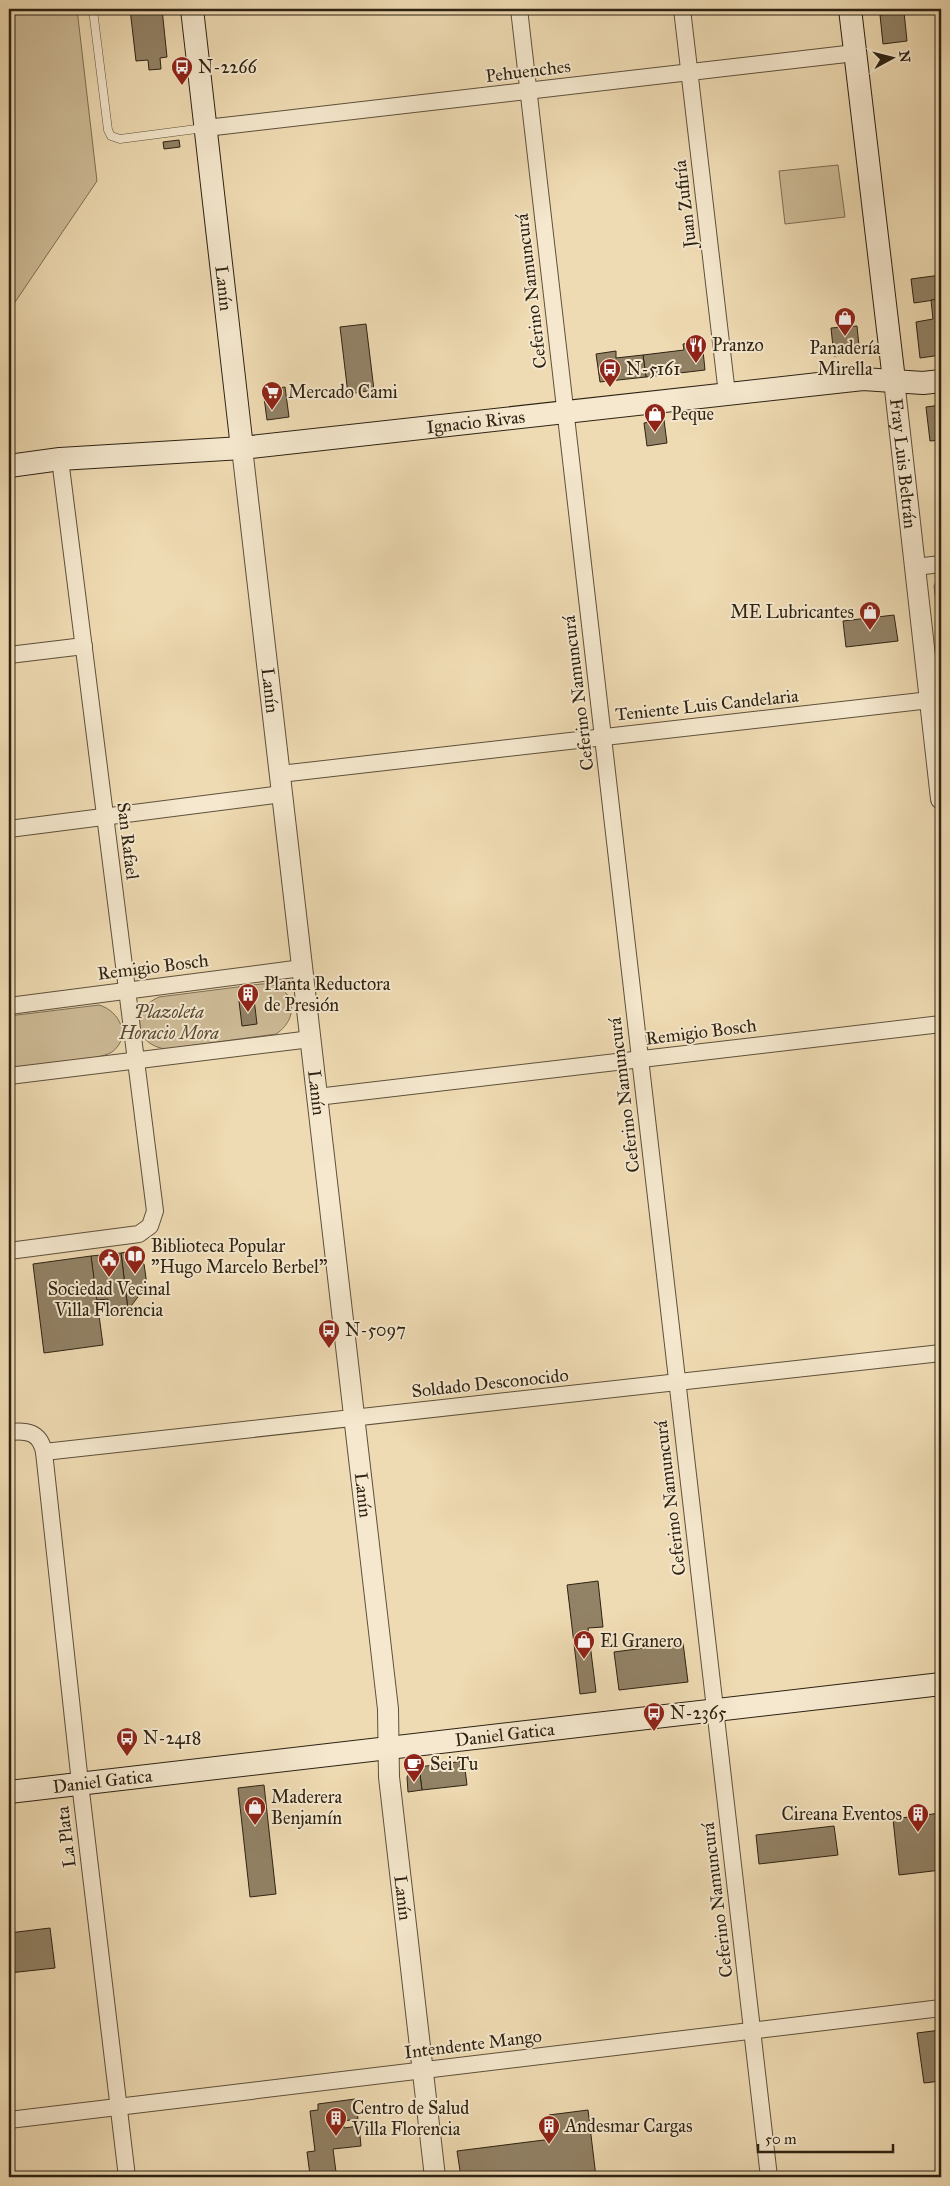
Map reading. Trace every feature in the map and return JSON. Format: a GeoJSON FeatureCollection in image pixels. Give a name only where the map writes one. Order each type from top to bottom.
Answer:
{"type":"FeatureCollection","features":[{"type":"Feature","properties":{"kind":"main road","name":"Lanín"},"geometry":{"type":"LineString","coordinates":[[192,9],[242,448]]}},
{"type":"Feature","properties":{"kind":"main road","name":"Fray Luis Beltrán"},"geometry":{"type":"LineString","coordinates":[[850,9],[894,380]]}},
{"type":"Feature","properties":{"kind":"main road","name":"Ignacio Rivas"},"geometry":{"type":"LineString","coordinates":[[9,466],[60,459],[242,448],[863,379],[924,383],[941,381]]}},
{"type":"Feature","properties":{"kind":"main road","name":"Daniel Gatica"},"geometry":{"type":"LineString","coordinates":[[9,1792],[941,1684]]}},
{"type":"Feature","properties":{"kind":"street","name":"Ceferino Namuncurá"},"geometry":{"type":"LineString","coordinates":[[519,9],[769,2177]]}},
{"type":"Feature","properties":{"kind":"street","name":"Juan Zufiría"},"geometry":{"type":"LineString","coordinates":[[682,9],[727,394]]}},
{"type":"Feature","properties":{"kind":"street","name":"Pehuenches"},"geometry":{"type":"LineString","coordinates":[[206,128],[855,53]]}},
{"type":"Feature","properties":{"kind":"street","name":"Fray Luis Beltrán"},"geometry":{"type":"LineString","coordinates":[[894,380],[930,700],[938,741],[941,799]]}},
{"type":"Feature","properties":{"kind":"street","name":"Lanín"},"geometry":{"type":"LineString","coordinates":[[242,448],[388,1709],[389,1777],[435,2177]]}},
{"type":"Feature","properties":{"kind":"street","name":"San Rafael"},"geometry":{"type":"LineString","coordinates":[[9,1251],[132,1236],[145,1231],[150,1226],[153,1219],[154,1204],[60,459]]}},
{"type":"Feature","properties":{"kind":"street"},"geometry":{"type":"LineString","coordinates":[[915,567],[941,564]]}},
{"type":"Feature","properties":{"kind":"street"},"geometry":{"type":"LineString","coordinates":[[9,655],[84,646]]}},
{"type":"Feature","properties":{"kind":"street","name":"Teniente Luis Candelaria"},"geometry":{"type":"LineString","coordinates":[[280,774],[930,700]]}},
{"type":"Feature","properties":{"kind":"street"},"geometry":{"type":"LineString","coordinates":[[9,829],[282,794]]}},
{"type":"Feature","properties":{"kind":"street","name":"Remigio Bosch"},"geometry":{"type":"LineString","coordinates":[[9,1006],[302,968]]}},
{"type":"Feature","properties":{"kind":"street","name":"Remigio Bosch"},"geometry":{"type":"LineString","coordinates":[[317,1097],[941,1024]]}},
{"type":"Feature","properties":{"kind":"street"},"geometry":{"type":"LineString","coordinates":[[9,1076],[310,1039]]}},
{"type":"Feature","properties":{"kind":"street","name":"Soldado Desconocido"},"geometry":{"type":"LineString","coordinates":[[44,1452],[941,1353]]}},
{"type":"Feature","properties":{"kind":"street","name":"La Plata"},"geometry":{"type":"LineString","coordinates":[[9,1432],[24,1431],[35,1435],[39,1439],[44,1452],[80,1783],[127,2177]]}},
{"type":"Feature","properties":{"kind":"street","name":"Intendente Mango"},"geometry":{"type":"LineString","coordinates":[[9,2120],[941,2008]]}},
{"type":"Feature","properties":{"kind":"lane"},"geometry":{"type":"LineString","coordinates":[[93,10],[108,130],[111,136],[120,138],[206,128]]}},
{"type":"Feature","properties":{"kind":"green space"},"geometry":{"type":"Polygon","coordinates":[[[9,9],[77,9],[97,181],[9,311],[9,9]]]}},
{"type":"Feature","properties":{"kind":"green space"},"geometry":{"type":"Polygon","coordinates":[[[838,165],[845,217],[785,224],[779,171],[838,165]]]}},
{"type":"Feature","properties":{"kind":"green space"},"geometry":{"type":"Polygon","coordinates":[[[941,579],[941,648],[934,586],[936,581],[941,579]]]}},
{"type":"Feature","properties":{"kind":"green space","name":"Plazoleta Horacio Mora"},"geometry":{"type":"Polygon","coordinates":[[[261,984],[281,988],[291,1001],[292,1010],[290,1018],[276,1034],[166,1049],[155,1046],[147,1041],[142,1034],[139,1026],[143,1010],[149,1003],[159,997],[261,984]]]}},
{"type":"Feature","properties":{"kind":"green space"},"geometry":{"type":"Polygon","coordinates":[[[99,1005],[113,1013],[121,1025],[121,1039],[118,1046],[112,1052],[93,1058],[9,1068],[9,1016],[99,1005]]]}},
{"type":"Feature","properties":{"kind":"building"},"geometry":{"type":"Polygon","coordinates":[[[130,9],[162,9],[167,57],[160,58],[161,69],[149,70],[148,60],[136,61],[130,9]]]}},
{"type":"Feature","properties":{"kind":"building"},"geometry":{"type":"Polygon","coordinates":[[[904,12],[907,41],[883,44],[880,15],[904,12]]]}},
{"type":"Feature","properties":{"kind":"building"},"geometry":{"type":"Polygon","coordinates":[[[179,140],[180,147],[164,149],[163,142],[179,140]]]}},
{"type":"Feature","properties":{"kind":"building"},"geometry":{"type":"Polygon","coordinates":[[[941,275],[941,299],[914,303],[911,279],[941,275]]]}},
{"type":"Feature","properties":{"kind":"building"},"geometry":{"type":"Polygon","coordinates":[[[941,299],[941,355],[920,358],[916,322],[933,319],[931,300],[941,299]]]}},
{"type":"Feature","properties":{"kind":"building"},"geometry":{"type":"Polygon","coordinates":[[[366,324],[374,390],[348,394],[340,327],[366,324]]]}},
{"type":"Feature","properties":{"kind":"building","name":"Panadería Mirella"},"geometry":{"type":"Polygon","coordinates":[[[857,326],[859,346],[853,353],[834,356],[831,328],[857,326]]]}},
{"type":"Feature","properties":{"kind":"building"},"geometry":{"type":"Polygon","coordinates":[[[702,341],[705,370],[646,377],[643,355],[684,350],[683,344],[702,341]]]}},
{"type":"Feature","properties":{"kind":"building"},"geometry":{"type":"Polygon","coordinates":[[[616,351],[616,358],[643,355],[646,377],[600,382],[596,354],[616,351]]]}},
{"type":"Feature","properties":{"kind":"building"},"geometry":{"type":"Polygon","coordinates":[[[285,387],[289,417],[267,420],[263,390],[285,387]]]}},
{"type":"Feature","properties":{"kind":"building"},"geometry":{"type":"Polygon","coordinates":[[[941,405],[941,440],[930,441],[926,407],[941,405]]]}},
{"type":"Feature","properties":{"kind":"building","name":"Peque"},"geometry":{"type":"Polygon","coordinates":[[[664,420],[667,443],[647,446],[644,423],[664,420]]]}},
{"type":"Feature","properties":{"kind":"building","name":"ME Lubricantes"},"geometry":{"type":"Polygon","coordinates":[[[894,615],[898,641],[846,647],[843,621],[894,615]]]}},
{"type":"Feature","properties":{"kind":"building","name":"Planta Reductora de Presión"},"geometry":{"type":"Polygon","coordinates":[[[254,999],[257,1024],[242,1026],[239,1001],[254,999]]]}},
{"type":"Feature","properties":{"kind":"building","name":"Biblioteca Popular \"Hugo Marcelo Berbel\""},"geometry":{"type":"Polygon","coordinates":[[[132,1251],[144,1264],[147,1285],[128,1310],[121,1253],[132,1251]]]}},
{"type":"Feature","properties":{"kind":"building","name":"Sociedad Vecinal Villa Florencia"},"geometry":{"type":"Polygon","coordinates":[[[121,1253],[128,1310],[110,1312],[108,1299],[96,1300],[91,1256],[121,1253]]]}},
{"type":"Feature","properties":{"kind":"building"},"geometry":{"type":"Polygon","coordinates":[[[91,1256],[103,1345],[44,1353],[33,1264],[91,1256]]]}},
{"type":"Feature","properties":{"kind":"building","name":"El Granero"},"geometry":{"type":"Polygon","coordinates":[[[598,1581],[603,1627],[588,1628],[596,1692],[580,1694],[567,1585],[598,1581]]]}},
{"type":"Feature","properties":{"kind":"building"},"geometry":{"type":"Polygon","coordinates":[[[683,1643],[688,1682],[619,1690],[614,1652],[683,1643]]]}},
{"type":"Feature","properties":{"kind":"building"},"geometry":{"type":"Polygon","coordinates":[[[464,1761],[467,1785],[422,1790],[419,1767],[464,1761]]]}},
{"type":"Feature","properties":{"kind":"building","name":"Sei Tu"},"geometry":{"type":"Polygon","coordinates":[[[413,1767],[419,1767],[422,1790],[408,1792],[407,1777],[413,1767]]]}},
{"type":"Feature","properties":{"kind":"building","name":"Maderera Benjamín"},"geometry":{"type":"Polygon","coordinates":[[[264,1785],[276,1894],[250,1897],[238,1788],[264,1785]]]}},
{"type":"Feature","properties":{"kind":"building","name":"Cireana Eventos"},"geometry":{"type":"Polygon","coordinates":[[[941,1813],[941,1870],[899,1875],[893,1819],[941,1813]]]}},
{"type":"Feature","properties":{"kind":"building"},"geometry":{"type":"Polygon","coordinates":[[[834,1826],[838,1855],[759,1864],[756,1835],[834,1826]]]}},
{"type":"Feature","properties":{"kind":"building"},"geometry":{"type":"Polygon","coordinates":[[[50,1928],[55,1968],[9,1973],[9,1933],[50,1928]]]}},
{"type":"Feature","properties":{"kind":"building"},"geometry":{"type":"Polygon","coordinates":[[[941,2030],[941,2081],[924,2083],[917,2033],[941,2030]]]}},
{"type":"Feature","properties":{"kind":"building","name":"Centro de Salud Villa Florencia"},"geometry":{"type":"Polygon","coordinates":[[[355,2099],[358,2119],[343,2121],[344,2128],[359,2126],[361,2146],[333,2149],[336,2172],[310,2175],[307,2152],[315,2151],[310,2111],[318,2110],[318,2104],[355,2099]]]}},
{"type":"Feature","properties":{"kind":"building","name":"Andesmar Cargas"},"geometry":{"type":"Polygon","coordinates":[[[588,2110],[596,2177],[461,2177],[457,2151],[552,2139],[549,2115],[588,2110]]]}},
{"type":"Feature","properties":{"kind":"place","name":"N-2266"},"geometry":{"type":"Point","coordinates":[182,86]}},
{"type":"Feature","properties":{"kind":"place","name":"Panadería Mirella"},"geometry":{"type":"Point","coordinates":[845,337]}},
{"type":"Feature","properties":{"kind":"place","name":"Pranzo"},"geometry":{"type":"Point","coordinates":[696,364]}},
{"type":"Feature","properties":{"kind":"place","name":"N-5161"},"geometry":{"type":"Point","coordinates":[610,388]}},
{"type":"Feature","properties":{"kind":"place","name":"Mercado Cami"},"geometry":{"type":"Point","coordinates":[272,411]}},
{"type":"Feature","properties":{"kind":"place","name":"Peque"},"geometry":{"type":"Point","coordinates":[655,433]}},
{"type":"Feature","properties":{"kind":"place","name":"ME Lubricantes"},"geometry":{"type":"Point","coordinates":[870,631]}},
{"type":"Feature","properties":{"kind":"place","name":"Planta Reductora de Presión"},"geometry":{"type":"Point","coordinates":[248,1013]}},
{"type":"Feature","properties":{"kind":"place","name":"Biblioteca Popular \"Hugo Marcelo Berbel\""},"geometry":{"type":"Point","coordinates":[135,1275]}},
{"type":"Feature","properties":{"kind":"place","name":"Sociedad Vecinal Villa Florencia"},"geometry":{"type":"Point","coordinates":[109,1278]}},
{"type":"Feature","properties":{"kind":"place","name":"N-5097"},"geometry":{"type":"Point","coordinates":[329,1349]}},
{"type":"Feature","properties":{"kind":"place","name":"El Granero"},"geometry":{"type":"Point","coordinates":[584,1660]}},
{"type":"Feature","properties":{"kind":"place","name":"N-2365"},"geometry":{"type":"Point","coordinates":[654,1732]}},
{"type":"Feature","properties":{"kind":"place","name":"N-2418"},"geometry":{"type":"Point","coordinates":[127,1757]}},
{"type":"Feature","properties":{"kind":"place","name":"Sei Tu"},"geometry":{"type":"Point","coordinates":[414,1783]}},
{"type":"Feature","properties":{"kind":"place","name":"Maderera Benjamín"},"geometry":{"type":"Point","coordinates":[255,1826]}},
{"type":"Feature","properties":{"kind":"place","name":"Cireana Eventos"},"geometry":{"type":"Point","coordinates":[918,1833]}},
{"type":"Feature","properties":{"kind":"place","name":"Centro de Salud Villa Florencia"},"geometry":{"type":"Point","coordinates":[336,2137]}},
{"type":"Feature","properties":{"kind":"place","name":"Andesmar Cargas"},"geometry":{"type":"Point","coordinates":[549,2145]}}]}
